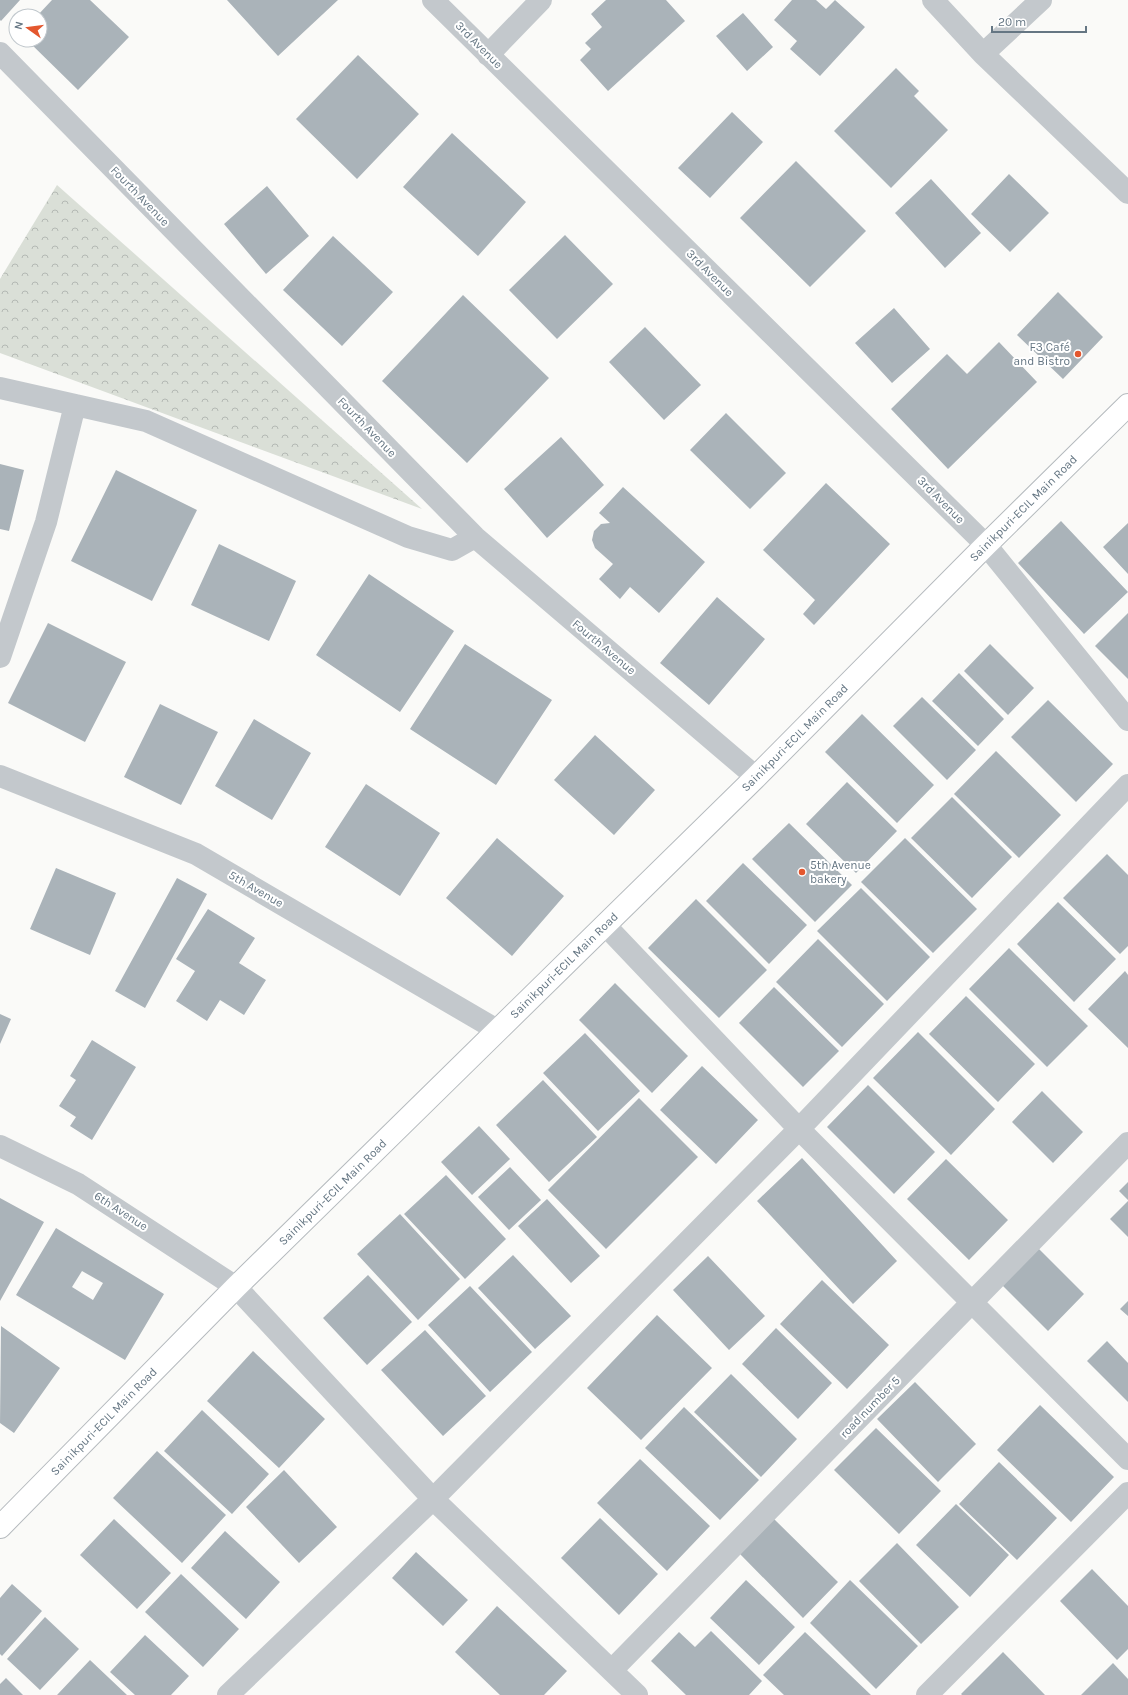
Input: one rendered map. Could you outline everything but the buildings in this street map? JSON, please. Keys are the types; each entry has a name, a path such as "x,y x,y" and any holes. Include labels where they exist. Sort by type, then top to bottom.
{"main road":[{"name":"Sainikpuri-ECIL Main Road","path":"0,1527 236,1287 756,777 986,545 1128,405"}],"street":[{"name":"3rd Avenue","path":"433,0 986,545 1128,720"},
{"path":"488,55 541,0"},
{"path":"933,0 983,54 1128,193"},
{"path":"983,54 1041,0"},
{"name":"Fourth Avenue","path":"0,53 475,537 756,777"},
{"path":"0,388 146,422 408,537 452,550 475,537"},
{"path":"0,657 46,522 75,405"},
{"name":"5th Avenue","path":"0,776 196,854 497,1030"},
{"path":"228,1695 433,1499 799,1129 1128,785"},
{"path":"605,925 799,1129 1128,1459"},
{"name":"road number 5","path":"612,1670 1128,1143"},
{"name":"6th Avenue","path":"0,1146 78,1184 236,1287 433,1499 637,1695"},
{"path":"927,1695 1128,1493"}],"green space":[{"path":"57,185 422,509 0,353 0,279"}],"place":[{"name":"F3 Café and Bistro","path":"1078,354"},
{"name":"5th Avenue bakery","path":"802,872"}]}
